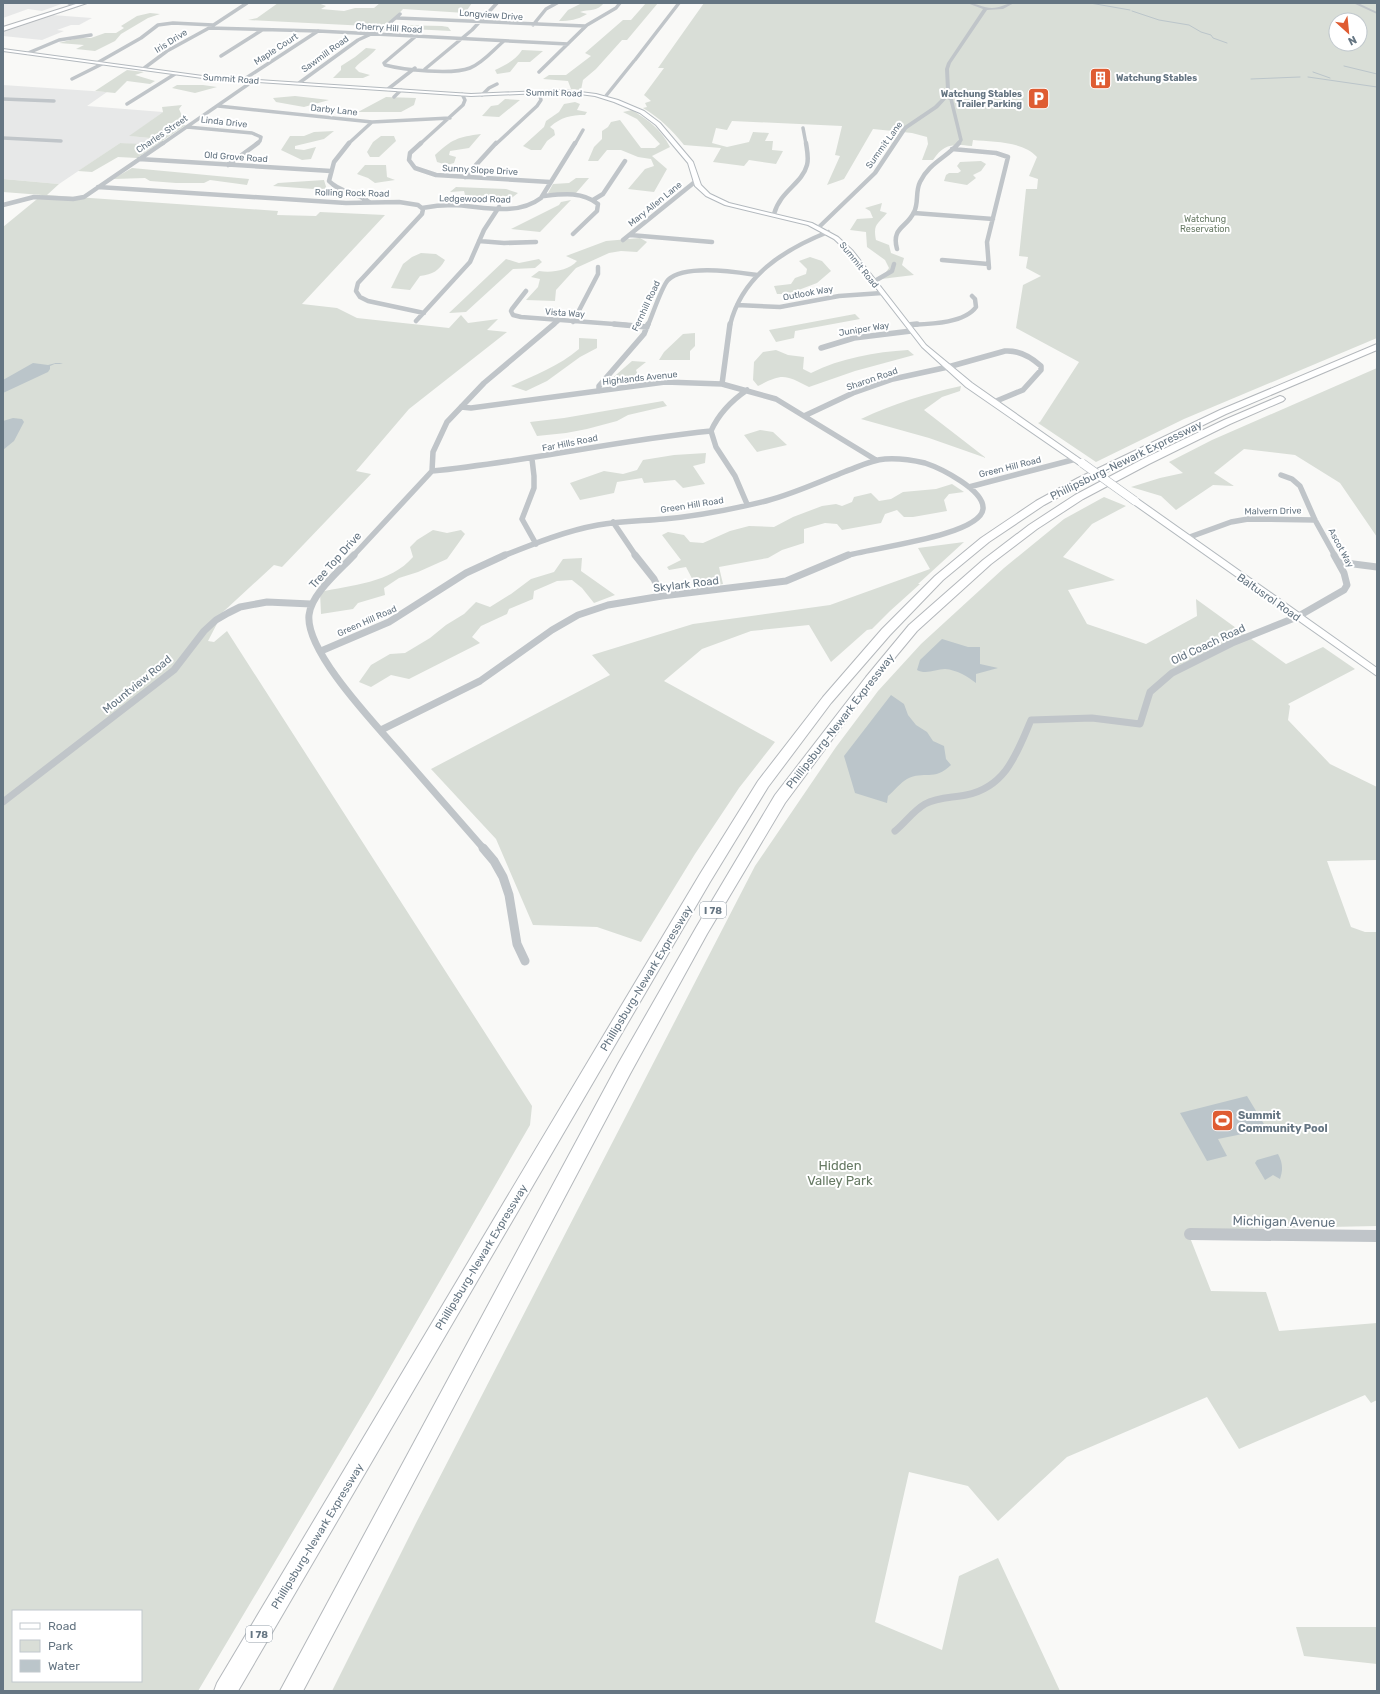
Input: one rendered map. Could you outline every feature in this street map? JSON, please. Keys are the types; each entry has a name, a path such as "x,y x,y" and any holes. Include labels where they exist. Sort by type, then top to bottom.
{"highway":[{"path":"3,28 76,3"},
{"path":"3,28 84,3"},
{"name":"Phillipsburg-Newark Expressway","path":"225,1691 701,885 763,784 827,700 876,643 939,578 984,540 1040,503 1082,480 1171,436 1377,347"},
{"name":"Phillipsburg-Newark Expressway","path":"291,1691 624,1069 702,930 780,799 870,680 913,628 987,562 1033,527 1079,497 1220,425 1377,358"}],"main road":[{"name":"Summit Road","path":"3,50 174,74 253,81 482,95 576,92 605,97 635,109 658,124 691,163 695,171 696,181 704,193 720,201 774,214 828,232 845,246 924,346 948,367 994,402 1162,520"},
{"name":"Baltusrol Road","path":"1162,520 1377,673"}],"street":[{"path":"69,3 76,3"},
{"name":"Iris Drive","path":"143,69 167,51 209,28 247,3"},
{"path":"425,69 464,39 497,3"},
{"path":"533,25 546,9 558,3"},
{"path":"539,72 585,26 616,8 620,3"},
{"path":"605,97 679,3"},
{"path":"968,3 986,8 1007,7 1012,3"},
{"path":"1355,3 1377,13"},
{"path":"897,249 895,239 896,234 916,208 916,191 924,174 961,140 951,99 946,96 948,90 947,69 949,63 986,8"},
{"name":"Sawmill Road","path":"299,83 358,40 382,30 401,13"},
{"name":"Longview Drive","path":"397,18 533,25 585,26"},
{"path":"72,79 141,38 158,25 173,23 213,25"},
{"name":"Cherry Hill Road","path":"209,28 318,31 568,44"},
{"path":"221,56 263,29"},
{"name":"Maple Court","path":"243,80 318,31"},
{"path":"28,53 59,40 91,35"},
{"path":"416,36 384,64 390,67 454,71 469,69 504,41"},
{"path":"388,89 415,68"},
{"path":"127,104 174,74"},
{"name":"Charles Street","path":"3,205 34,197 80,198 253,81"},
{"path":"482,95 489,88 497,84"},
{"path":"394,97 402,90"},
{"path":"466,177 497,142 537,106 541,97 539,92"},
{"name":"Sunny Slope Drive","path":"462,94 465,98 464,104 409,155 409,160 413,166 426,173 441,176 550,182"},
{"name":"Summit Lane","path":"818,228 875,173 905,128 936,107 946,96"},
{"path":"3,99 54,101"},
{"name":"Darby Lane","path":"218,106 372,122 450,118"},
{"path":"369,202 364,198 334,187 329,181 331,171 338,155 346,144 372,122"},
{"name":"Linda Drive","path":"187,127 252,133 261,136 260,141 228,164"},
{"path":"774,214 778,200 797,181 807,167 803,128"},
{"name":"Ledgewood Road","path":"422,208 446,205 499,207 527,206 536,203 542,196 583,130"},
{"path":"3,138 61,141"},
{"path":"942,260 988,266 989,255 986,247 1008,157 996,153 952,148"},
{"name":"Old Grove Road","path":"139,159 331,171"},
{"path":"593,200 603,194 625,161"},
{"name":"Mary Allen Lane","path":"624,240 696,181"},
{"name":"Rolling Rock Road","path":"98,187 346,203 409,203 420,205 422,208"},
{"path":"542,196 569,195 593,200 598,204 598,209 573,234"},
{"path":"416,322 470,262 484,230 499,207"},
{"path":"422,208 422,214 358,283 356,290 358,296 368,302 424,313"},
{"path":"914,212 993,220"},
{"path":"722,384 729,330 737,305 749,283 773,260 788,249 828,232"},
{"path":"630,235 712,242"},
{"path":"479,241 504,243 536,242"},
{"path":"873,282 886,276 892,271 894,264"},
{"path":"573,322 598,274 598,267"},
{"name":"Fernhill Road","path":"599,391 599,386 635,346 647,327 667,281 674,275 688,272 731,272 757,276"},
{"name":"Vista Way","path":"526,291 511,311 513,315 521,318 647,327"},
{"name":"Outlook Way","path":"737,305 763,307 780,306 839,296 882,294"},
{"name":"Juniper Way","path":"821,348 846,339 945,321 971,314 976,307 975,299 972,296"},
{"path":"432,471 433,452 439,436 447,422 484,383 558,321"},
{"name":"Sharon Road","path":"804,416 853,394 887,382 1008,350 1020,352 1040,364 1042,368 1026,389 994,402"},
{"name":"Highlands Avenue","path":"461,407 471,408 665,382 722,384 747,390 776,400 876,460"},
{"path":"746,504 735,476 716,447 711,431 715,421 724,409 735,398 747,390"},
{"name":"Far Hills Road","path":"432,471 459,469 532,459 655,436 711,431"},
{"path":"532,459 535,483 522,519 536,544"},
{"name":"Green Hill Road","path":"321,651 397,618 470,571 488,562 583,528 613,522 684,517 785,495 876,460 902,459 930,464 948,472 969,487 1079,461"},
{"name":"Tree Top Drive","path":"432,471 326,585 311,604 310,629 334,673 381,730 488,853 496,865 510,895 517,944 525,961"},
{"name":"Ascot Way","path":"1281,475 1292,479 1299,485 1315,520 1338,562 1346,579 1347,585 1344,590 1297,616"},
{"name":"Skylark Road","path":"381,730 480,681 540,638 578,615 608,605 662,596 786,581 834,560 852,554 884,546 926,540 964,527 977,520 983,510 981,499 969,487"},
{"name":"Malvern Drive","path":"1187,538 1231,522 1248,519 1315,520"},
{"path":"613,522 629,547 654,579 662,596"},
{"path":"1338,562 1377,567"},
{"name":"Mountview Road","path":"3,802 174,670 204,632 225,614 242,606 257,604 311,604"},
{"name":"Old Coach Road","path":"895,830 924,805 936,800 977,793 996,783 1012,764 1031,720 1092,718 1140,724 1150,692 1172,672 1232,643 1297,616"},
{"name":"Michigan Avenue","path":"1190,1234 1377,1236"}],"shaded area":[{"path":"3,3 64,3 42,11 28,9 3,18"},
{"path":"52,15 92,18 79,25 71,25 57,30 64,31 42,40 3,36 3,31"},
{"path":"3,85 107,92 87,106 163,112 130,136 150,138 141,145 120,143 59,184 3,179"}],"green space":[{"path":"278,3 318,3 326,6 321,9 344,11 355,8 374,8 380,3 472,3 465,13 403,9 387,27 248,20 257,18"},
{"path":"582,3 604,3 599,8 580,12 587,14 580,18 559,21 568,10"},
{"path":"646,3 658,3 627,40 622,40 596,69 583,80 581,90 571,89 568,81 543,79 549,75 566,75 591,56 585,53 623,20 631,20"},
{"name":"Watchung Reservation","path":"704,3 1377,3 1377,338 1184,419 1096,462 1038,423 1079,362 1016,328 1023,285 1041,276 1026,268 1028,257 1019,256 1026,189 1037,189 1038,179 1029,176 1037,157 1024,148 1016,145 973,140 972,146 950,146 941,150 933,160 922,160 928,144 927,137 912,133 873,129 844,179 827,185 840,156 835,155 842,126 732,121 727,130 716,128 712,143 727,147 749,142 753,132 769,133 765,141 773,141 772,150 783,151 776,164 749,160 744,166 713,162 721,148 684,145 675,134 655,116 643,108 647,107 645,103 651,101 644,95 664,68 658,68"},
{"path":"150,13 160,14 148,18 121,34 115,41 95,51 76,49 84,45 59,43 78,38 91,38 105,33 116,33 124,28 121,26 137,16"},
{"path":"394,25 442,26 448,27 451,31 392,28"},
{"path":"366,48 376,49 355,68 359,72 370,75 363,78 333,78 341,70 341,66"},
{"path":"522,50 543,51 530,62 518,62 510,72 497,74 495,70 520,54"},
{"path":"127,70 144,72 135,75 155,81 150,84 127,81 115,93 95,91"},
{"path":"177,85 203,85 217,87 195,93 172,88"},
{"path":"295,96 329,100 304,107 276,102 273,98"},
{"path":"386,97 416,98 414,105 401,112 358,112"},
{"path":"505,99 520,100 499,117 482,116 491,106 498,105"},
{"path":"575,102 580,104 577,110 587,112 585,115 566,117 550,127 554,130 555,135 547,141 541,150 531,150 523,146 544,127 546,121 559,112 564,104"},
{"path":"182,105 179,109 183,118 181,124 186,125 137,158 118,157 92,172 78,171 120,143 141,144 150,138 129,136 163,112 162,107"},
{"path":"632,110 654,126 663,135 670,147 652,156 667,169 654,192 628,189 645,169 654,166 651,159 638,157 621,150 607,150 598,161 588,161 594,147 602,139 602,131 608,127 611,122 620,120 641,148 655,148 660,144 637,119 623,112"},
{"path":"334,131 324,139 295,146 295,149 304,150 316,147 311,159 302,160 281,150 290,136 304,136 314,132"},
{"path":"481,134 469,148 450,151 449,155 456,157 454,163 447,165 437,162 435,155 446,145 466,136"},
{"path":"381,136 394,136 396,141 379,157 370,157 367,152 373,142"},
{"path":"981,161 986,164 981,171 973,175 976,178 967,185 944,181 946,175 949,173 958,173 961,171 957,166 960,162"},
{"path":"365,165 386,165 387,177 395,180 375,183 368,178 357,174"},
{"path":"132,168 249,179 247,185 210,180 204,183 176,183 150,181 145,178 113,179"},
{"path":"576,178 589,178 576,193 548,193 553,184 569,183"},
{"path":"3,179 59,184 47,195 278,211 277,215 316,216 320,212 385,215 302,304 337,308 357,318 449,328 461,315 468,323 498,319 487,330 507,332 409,409 356,471 371,474 282,567 274,565 223,612 208,641 214,642 227,631 532,1106 530,1125 373,1397 198,1691 3,1691 3,227 42,195 3,192"},
{"path":"324,180 327,190 273,186 278,183"},
{"path":"456,187 506,189 518,193 509,200 465,195 464,191 450,192"},
{"path":"571,200 540,232 511,229 559,205 561,202"},
{"path":"882,203 880,211 887,213 877,225 875,231 876,240 889,245 891,253 904,258 902,265 914,275 881,279 889,268 885,260 867,247 866,232 850,230 857,219 873,218 870,211 865,208"},
{"path":"640,238 647,242 637,252 621,251 609,253 576,268 556,290 555,301 526,300 538,287 540,279 531,277 539,271 549,272 564,269 577,261 566,256 606,241"},
{"path":"421,253 436,254 445,260 435,271 420,276 410,290 391,288 403,264 412,257"},
{"path":"810,257 822,261 831,271 817,283 788,294 777,294 774,286 791,284 795,278 806,274 807,269 799,261"},
{"path":"506,259 519,263 539,259 542,262 535,268 513,269 466,312 449,313"},
{"path":"855,314 860,319 795,331 794,338 776,342 769,330"},
{"path":"695,333 695,346 690,351 690,360 659,360 664,352 683,334"},
{"path":"579,338 597,339 597,348 580,357 547,381 526,391 511,386 546,370 571,355 579,349"},
{"path":"776,350 788,355 804,357 803,369 811,373 834,363 871,354 908,350 914,355 855,371 809,387 784,377 773,379 758,386 753,380 754,362 763,352"},
{"path":"632,361 646,362 636,370 640,380 609,381"},
{"path":"1377,368 1377,537 1340,483 1295,455 1244,449 1214,473 1234,486 1213,485 1176,510 1161,496 1131,487 1183,473 1169,462 1212,440"},
{"path":"961,386 960,391 942,397 924,410 986,458 929,438 861,419 886,408 910,400"},
{"path":"663,401 667,406 628,415 617,421 566,433 537,436 530,422 564,418"},
{"path":"760,430 773,432 787,445 757,452 744,435"},
{"path":"706,453 705,463 693,466 705,484 683,488 675,480 644,483 642,478 617,482 614,493 580,500 570,483 604,471 623,474 637,470 643,460 674,455"},
{"path":"952,484 964,492 949,494 944,500 947,511 913,517 904,517 897,510 885,514 881,523 842,530 837,524 825,523 804,529 804,543 782,550 768,558 719,567 723,584 697,588 686,567 669,570 667,567 681,560 662,535 668,532 684,535 690,542 703,543 730,531 749,526 774,527 793,517 822,506 836,504 842,506 852,502 854,497 871,493 879,501 891,499 903,492 936,489"},
{"name":"Hidden Valley Park","path":"1104,497 1126,506 1092,524 1063,557 1115,580 1068,590 1087,624 1146,644 1197,616 1196,599 1286,664 1323,647 1355,669 1288,704 1290,706 1288,720 1330,764 1377,787 1377,860 1327,861 1351,927 1365,932 1377,932 1377,1226 1187,1230 1211,1291 1266,1292 1279,1331 1377,1323 1377,1400 1371,1403 1365,1395 1239,1449 1207,1397 1067,1457 998,1521 968,1486 909,1472 875,1622 942,1650 959,1576 998,1558 1060,1691 332,1691 416,1523 755,866 836,747 878,691 921,644 1004,568 1064,519"},
{"path":"433,530 447,533 461,530 465,534 447,559 418,572 399,578 384,588 385,595 358,603 353,609 321,614 320,592 370,582 394,572 404,566 413,557 410,547 417,540"},
{"path":"964,542 872,629 867,630 831,662 809,625 751,631 702,649 664,681 775,742 739,788 695,854 641,942 597,927 533,925 496,839 431,769 610,675 592,655 693,624 830,605 930,569 918,548"},
{"path":"582,558 581,571 615,595 594,603 582,588 572,580 557,581 534,591 533,599 509,609 507,614 481,626 472,637 480,643 409,679 391,675 371,687 359,682 371,665 390,654 405,653 430,638 446,625 464,614 476,602 490,607 531,579 554,572 563,559"},
{"path":"1296,1627 1377,1627 1377,1664 1304,1656"}],"water":[{"path":"33,363 48,365 57,363 50,366 48,372 3,393 3,380"},
{"path":"13,418 22,419 24,422 14,441 3,450 3,421"},
{"path":"942,639 968,647 980,647 980,664 998,668 976,674 976,683 962,674 945,669 924,672 917,670 920,660"},
{"path":"891,695 904,704 908,715 916,725 927,732 933,741 944,746 946,759 951,765 945,770 934,775 919,775 907,779 888,796 887,803 855,793 844,756"},
{"name":"Summit Community Pool","path":"1247,1096 1267,1129 1218,1139 1227,1156 1207,1161 1180,1113"},
{"path":"1278,1154 1282,1166 1280,1179 1273,1175 1265,1180 1255,1163 1257,1160"}],"waterway":[{"path":"1090,3 1130,10"},
{"path":"1132,11 1159,20 1189,25 1201,32 1211,35 1213,38 1227,43"},
{"path":"1344,66 1377,74"},
{"path":"1313,72 1330,78"},
{"path":"1251,79 1300,77"},
{"path":"1308,77 1377,87"}],"place":[{"name":"Watchung Stables","path":"1100,78"},
{"name":"Watchung Stables Trailer Parking","path":"1038,99"},
{"name":"Summit Community Pool","path":"1223,1121"}]}
